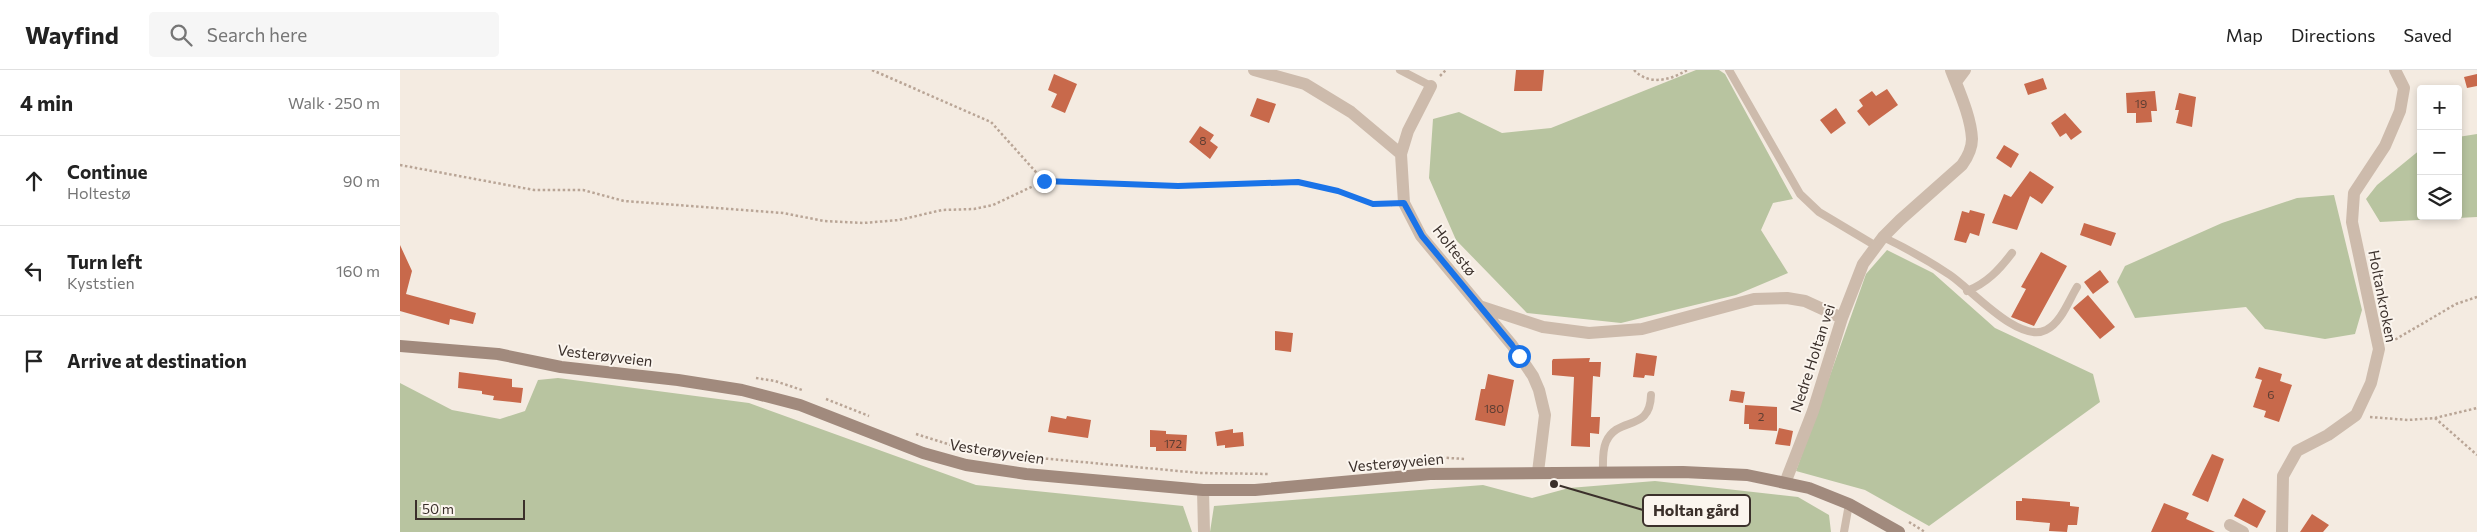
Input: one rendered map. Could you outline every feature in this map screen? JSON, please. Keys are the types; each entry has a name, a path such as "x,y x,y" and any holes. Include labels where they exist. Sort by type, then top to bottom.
{"main road":[{"name":"Vesterøyveien","path":"400,346 498,354 561,367 678,380 742,390 800,405 888,441 966,465 1026,474 1203,490 1255,490 1430,474 1683,472 1747,475 1809,488 1849,504 1899,532"}],"street":[{"path":"1254,70 1305,84 1350,112 1401,154"},
{"name":"Nedre Holtan vei","path":"1785,483 1813,411 1842,318 1863,264 1880,242 1962,165 1968,156 1972,139 1965,109 1954,76 1966,70"},
{"name":"Holtankroken","path":"2282,532 2283,476 2296,452 2328,435 2356,415 2371,383 2379,349 2352,222 2354,193 2385,146 2400,111 2404,88 2395,70"},
{"name":"Holtestø","path":"1431,86 1408,131 1401,154 1404,203 1422,236 1512,345 1539,390 1545,415 1538,472"},
{"path":"1479,306 1543,327 1589,333 1642,329 1754,299 1787,298 1805,301 1842,318"},
{"path":"1203,490 1204,532"},
{"path":"2230,525 2243,532"}],"lane":[{"path":"1400,70 1431,86"},
{"path":"1729,70 1800,194 1819,212 1951,275 1967,290 2011,323 2033,333 2046,330 2058,320 2077,287"},
{"path":"1967,290 1979,286 1997,273 2012,254"},
{"path":"1603,473 1603,448 1607,440 1612,432 1644,419 1651,407 1651,395"},
{"path":"1844,532 1849,504"}],"path":[{"path":"872,70 990,122 1044,181"},
{"path":"1634,70 1647,78 1660,81 1677,76 1687,70"},
{"path":"400,165 534,190 583,190 624,201 783,213 824,221 864,223 899,220 942,210 974,209 993,205 1044,181 1178,186 1298,182 1338,191 1373,204 1404,203"},
{"path":"2379,349 2456,304 2477,297"},
{"path":"747,377 775,381 804,391"},
{"path":"820,397 869,416"},
{"path":"2356,415 2408,420 2435,418 2477,408"},
{"path":"2435,418 2477,455"},
{"path":"912,433 962,448"},
{"path":"989,453 1200,473 1274,473"},
{"path":"1385,463 1432,457 1470,460"},
{"path":"1906,520 1925,532"}],"green space":[{"path":"1696,70 1719,70 1725,74 1793,199 1773,203 1761,230 1788,273 1736,295 1621,323 1527,313 1456,240 1429,178 1433,119 1459,112 1502,133 1551,128"},
{"path":"2477,134 2477,217 2462,218 2462,136"},
{"path":"2417,152 2417,220 2419,220 2380,222 2366,199 2377,185"},
{"path":"2334,195 2362,310 2355,334 2325,339 2265,329 2246,307 2135,318 2117,282 2125,266 2222,223 2297,198"},
{"path":"1887,250 1933,273 1995,328 2093,374 2100,402 1929,526 1865,490 1796,471 1866,274"},
{"path":"558,378 749,403 976,485 1183,506 1192,532 400,532 400,383 452,410 500,419 525,411 538,380"},
{"path":"1655,481 1798,497 1829,515 1831,532 1210,532 1214,506 1483,485 1532,498 1569,488"}],"building":[{"path":"1516,70 1544,70 1542,91 1514,91"},
{"path":"1054,74 1077,84 1065,113 1051,107 1057,94 1048,90"},
{"path":"2477,74 2477,86 2467,88 2464,77"},
{"path":"2043,78 2047,89 2028,95 2024,84"},
{"path":"1887,89 1898,105 1869,126 1857,111 1863,106 1859,100 1872,91 1876,96"},
{"path":"2155,91 2157,111 2151,111 2152,122 2136,123 2136,113 2127,113 2126,93"},
{"path":"2179,93 2196,97 2192,127 2176,123 2179,110 2175,110"},
{"path":"1257,98 1276,104 1269,123 1250,116"},
{"path":"1836,108 1846,123 1831,134 1820,120"},
{"path":"2065,113 2082,132 2071,140 2066,133 2060,137 2051,123"},
{"path":"1200,126 1214,135 1210,141 1218,147 1210,159 1189,142"},
{"path":"2004,145 2019,154 2011,168 1996,158"},
{"path":"2030,171 2054,187 2042,204 2030,196 2017,230 1992,223 2004,194 2011,197"},
{"path":"1970,210 1985,214 1979,236 1970,233 1966,243 1954,240 1962,211 1969,213"},
{"path":"2084,223 2116,233 2111,246 2080,235"},
{"path":"400,245 412,271 406,294 476,313 473,324 450,319 449,325 400,311"},
{"path":"2041,252 2067,266 2034,326 2011,317 2026,289 2021,287"},
{"path":"2100,270 2109,282 2093,294 2084,282"},
{"path":"2088,295 2115,327 2100,339 2073,308"},
{"path":"1275,331 1293,333 1291,352 1275,350"},
{"path":"1636,353 1657,356 1654,376 1645,375 1644,378 1633,377"},
{"path":"1590,358 1589,362 1601,362 1600,377 1593,376 1591,417 1600,417 1599,434 1590,433 1590,447 1571,446 1574,377 1552,375 1552,361 1553,359"},
{"path":"2259,367 2282,374 2280,381 2292,385 2279,422 2264,417 2266,411 2253,407 2262,380 2255,378"},
{"path":"459,372 512,379 512,387 523,388 521,403 493,400 494,396 482,394 482,391 458,388"},
{"path":"1488,374 1514,380 1505,426 1475,420 1481,389 1485,389"},
{"path":"1731,390 1745,392 1743,403 1729,401"},
{"path":"1745,405 1777,407 1777,431 1749,429 1749,424 1744,424"},
{"path":"1051,416 1066,419 1067,416 1091,420 1088,438 1048,432"},
{"path":"1779,428 1793,431 1790,446 1775,444"},
{"path":"1233,429 1233,433 1243,432 1244,446 1225,448 1225,445 1217,446 1215,432"},
{"path":"1150,430 1166,431 1166,434 1187,435 1186,451 1156,451 1156,447 1150,447"},
{"path":"2212,454 2224,459 2208,502 2192,495"},
{"path":"2022,498 2070,502 2070,506 2079,507 2077,525 2068,525 2067,532 2049,531 2050,523 2016,520 2016,501 2022,501"},
{"path":"2243,498 2266,511 2257,528 2234,516"},
{"path":"2164,503 2189,513 2186,519 2215,532 2151,532"},
{"path":"2312,514 2329,525 2323,532 2300,532"}],"place":[{"name":"Holtan gård","path":"1554,484"}],"route":[{"path":"1044,181 1178,186 1298,182 1338,191 1373,204 1404,203 1422,236 1446,268 1512,345 1519,356"}]}
